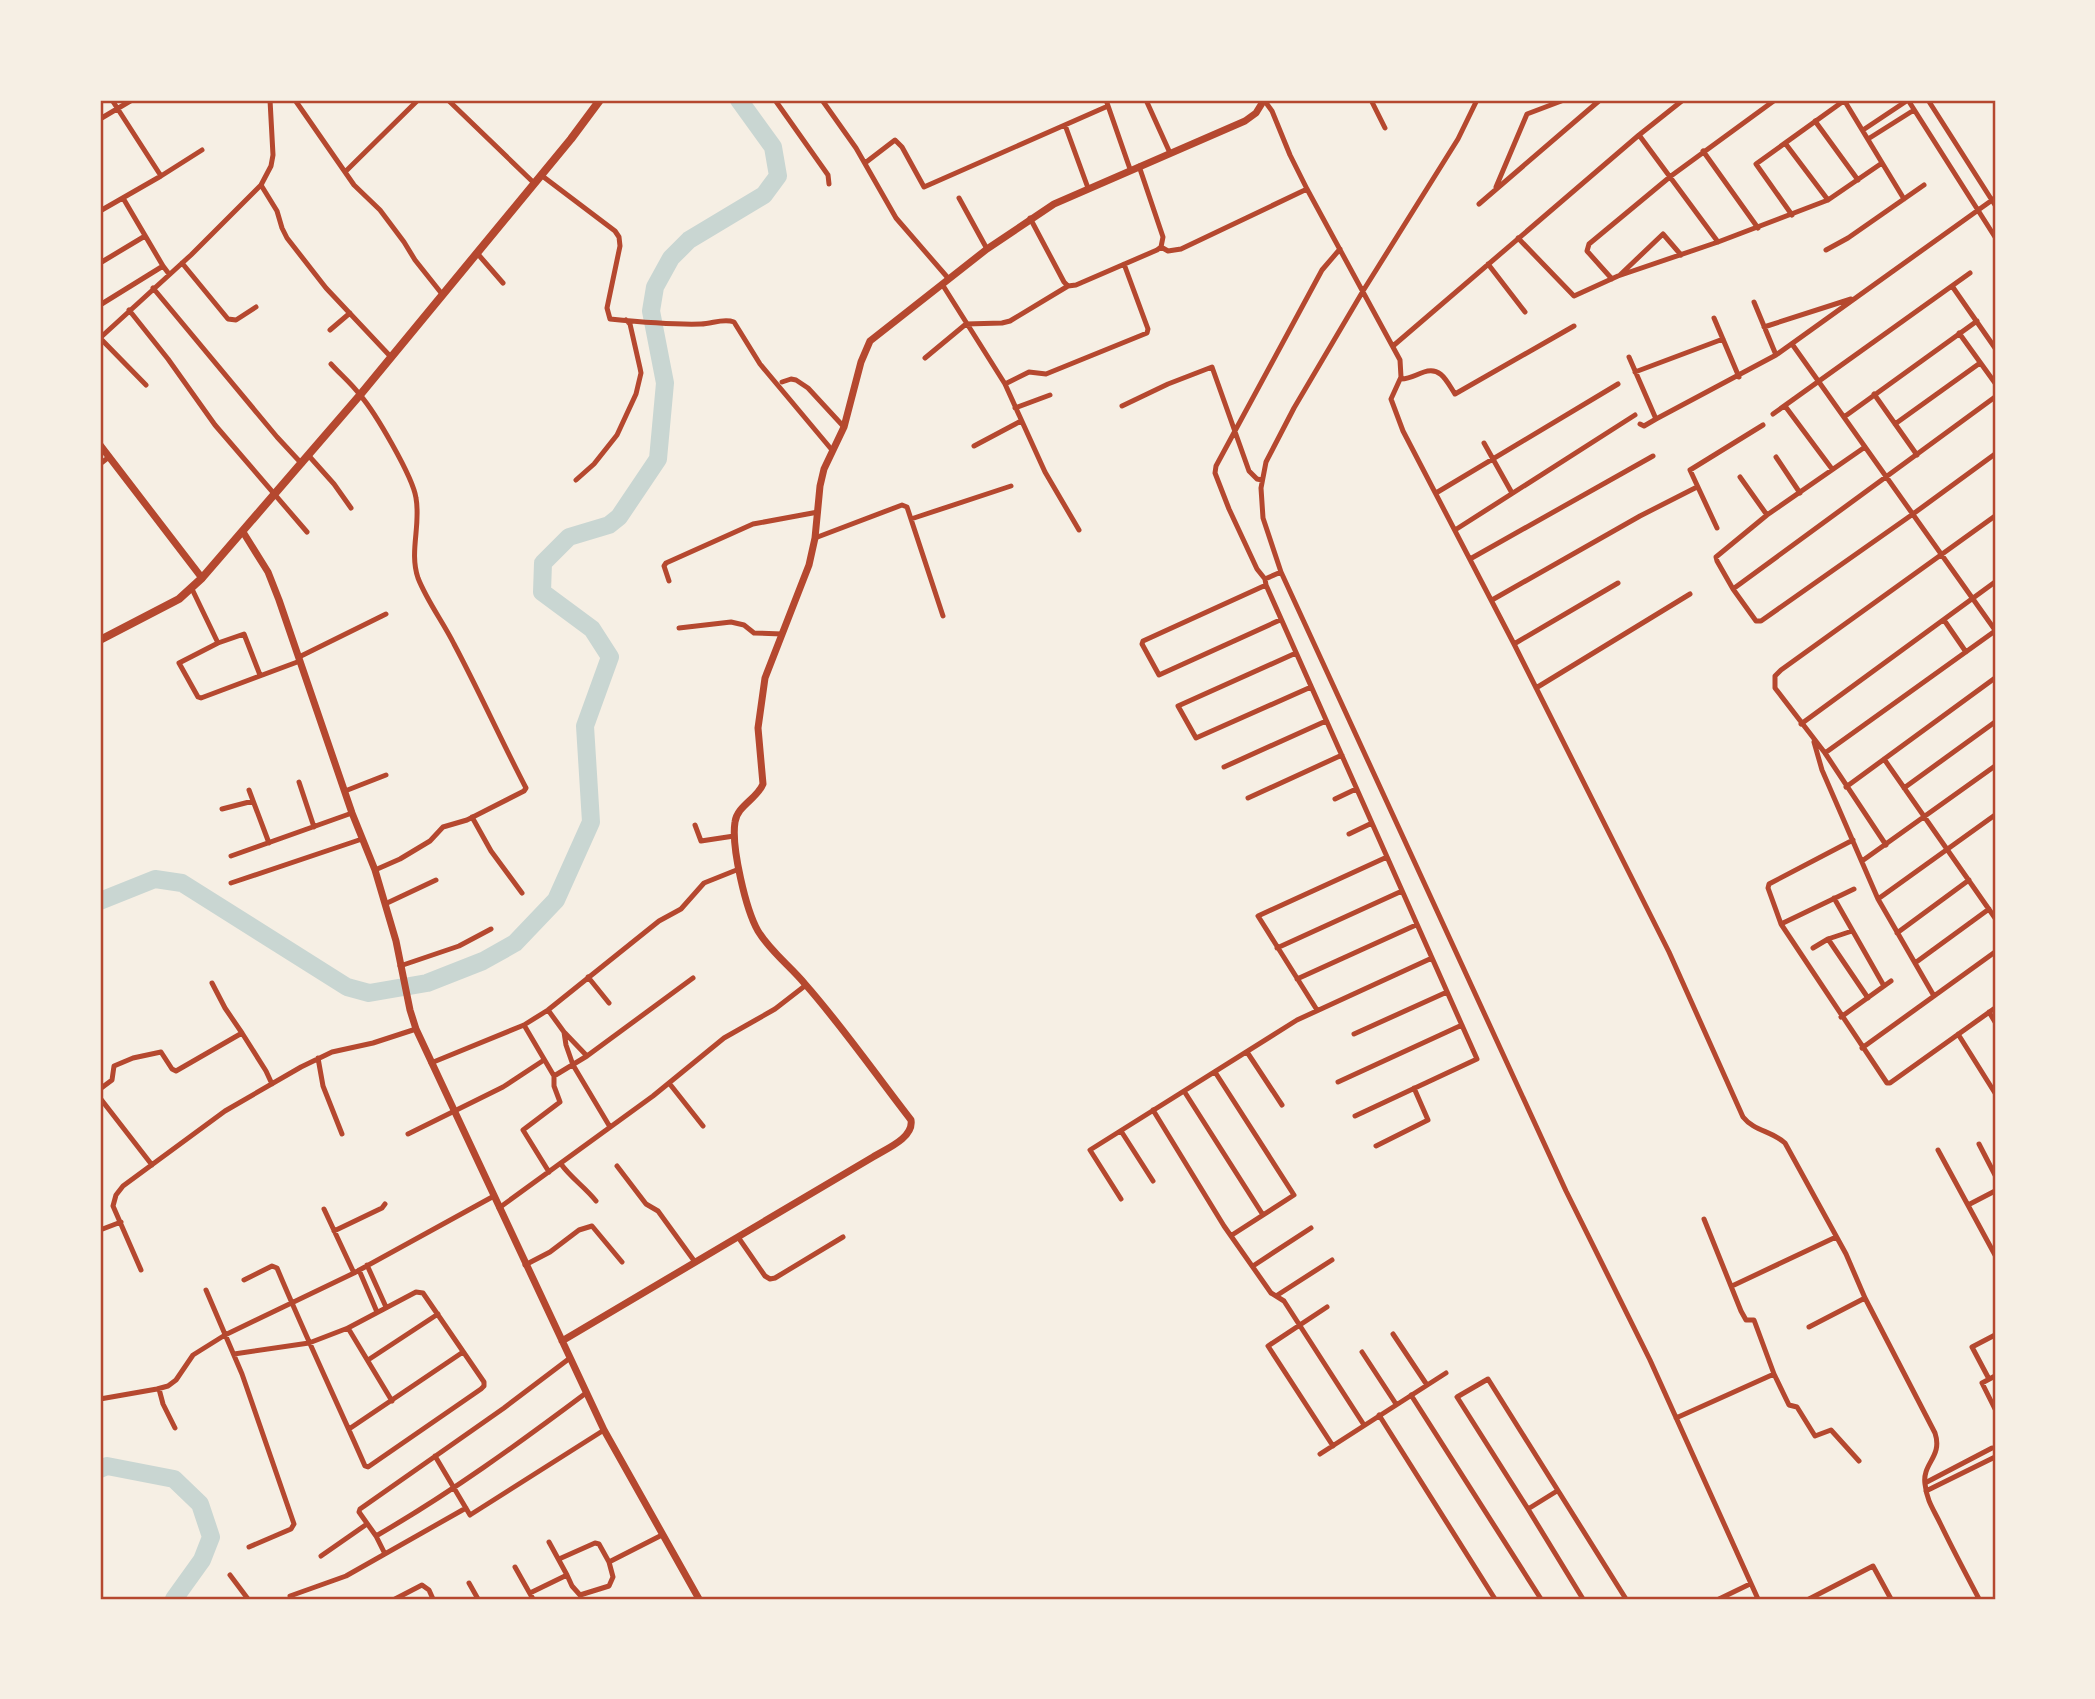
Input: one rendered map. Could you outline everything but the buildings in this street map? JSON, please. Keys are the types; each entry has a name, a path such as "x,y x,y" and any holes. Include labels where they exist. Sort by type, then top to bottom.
{"main road":[{"path":"100,640 161,610 192,589 360,395 600,100"}],"street":[{"path":"111,100 160,177"},
{"path":"100,119 132,100"},
{"path":"146,385 100,338 261,186 271,166 273,155 270,100"},
{"path":"295,100 345,172 363,195 380,210 442,294"},
{"path":"345,172 418,100"},
{"path":"448,100 534,183"},
{"path":"775,100 828,175 829,184"},
{"path":"822,100 856,148 896,218 945,281 967,324 1005,384 1051,483 1079,530"},
{"path":"1146,100 1170,153"},
{"path":"562,1341 897,1143 908,1134 912,1126 911,1120 806,985 757,929 739,869 734,835 738,813 760,792 764,784 758,728 765,678 809,565 815,538 820,486 832,450 844,427 861,362 870,341 1030,218 1087,188 1245,121 1256,113 1264,100 1272,111 1307,189 1400,360 1401,379 1391,399 1394,408 1669,952 1743,1117 1756,1128 1778,1136 1785,1143 1836,1237 1938,1443 1937,1451 1925,1471 1926,1491 1930,1506 1979,1599"},
{"path":"1371,100 1385,128"},
{"path":"1477,100 1458,139 1294,408 1266,462 1261,496 1265,528 1281,572 1566,1191 1677,1417 1758,1599"},
{"path":"1495,190 1527,114 1564,100"},
{"path":"1479,204 1600,100"},
{"path":"1393,346 1682,100"},
{"path":"1615,278 1587,251 1587,247 1671,176 1775,100"},
{"path":"1792,215 1756,164 1844,100 1904,199"},
{"path":"1863,130 1908,100 1995,237"},
{"path":"1640,424 1644,426 1776,355 1977,209 1994,201 1929,100"},
{"path":"865,163 895,140 902,147 924,187 1065,125 1107,103 1130,170"},
{"path":"1868,139 1914,110"},
{"path":"1815,121 1858,180"},
{"path":"1065,125 1087,188"},
{"path":"1639,135 1718,242"},
{"path":"1785,143 1828,200"},
{"path":"100,211 202,150"},
{"path":"1703,151 1758,228"},
{"path":"1518,238 1574,296 1615,278 1758,228 1828,200 1882,163"},
{"path":"1139,166 1163,237 1161,247"},
{"path":"541,175 615,231 619,237 620,246 607,308 610,319 658,324 705,324 727,320 734,322 760,364 832,450"},
{"path":"1826,250 1848,238 1924,185"},
{"path":"261,186 277,211 287,238 326,288 390,356"},
{"path":"1161,247 1168,251 1181,249 1307,189"},
{"path":"122,198 169,274"},
{"path":"958,198 987,249"},
{"path":"1030,218 1068,286"},
{"path":"1615,278 1663,234 1681,255"},
{"path":"100,263 145,236"},
{"path":"925,358 967,324 1010,321 1068,286 1076,285 1161,247"},
{"path":"1340,249 1322,270 1235,429 1215,473 1477,1059 1354,1116"},
{"path":"477,253 503,283"},
{"path":"182,263 228,319 236,320 256,307"},
{"path":"1005,384 1029,372 1046,374 1147,333 1148,329 1124,264"},
{"path":"1488,264 1525,312"},
{"path":"100,305 163,266"},
{"path":"1773,414 1969,274"},
{"path":"1952,286 1995,348"},
{"path":"153,288 302,464"},
{"path":"1764,327 1858,297"},
{"path":"1754,302 1776,355"},
{"path":"129,310 215,425 307,532"},
{"path":"330,330 350,313"},
{"path":"1714,317 1739,377"},
{"path":"576,480 612,442 636,394 641,373 632,330 627,320"},
{"path":"1844,417 1977,321"},
{"path":"1401,379 1409,379 1423,372 1438,372 1444,376 1455,394 1574,326"},
{"path":"1959,333 1995,383"},
{"path":"1635,372 1723,339"},
{"path":"1792,344 1995,631 1825,754"},
{"path":"1629,357 1657,419"},
{"path":"1895,424 1980,363"},
{"path":"331,364 360,395 396,455 414,492 415,567 422,587 453,641 526,788 472,817 440,829 430,841 375,870"},
{"path":"1122,406 1212,367 1249,471 1262,480"},
{"path":"782,382 791,379 801,383 844,427"},
{"path":"1436,493 1618,384"},
{"path":"1874,394 1917,455"},
{"path":"1015,408 1050,395"},
{"path":"1733,589 1995,397"},
{"path":"1785,405 1832,469"},
{"path":"1455,530 1635,415"},
{"path":"974,446 1021,421"},
{"path":"1717,528 1690,472 1691,468 1763,425"},
{"path":"1484,443 1512,493"},
{"path":"100,445 202,578"},
{"path":"1865,447 1767,515 1716,557 1733,589 1756,621 1761,621 1995,454"},
{"path":"309,456 351,508"},
{"path":"1470,559 1653,456"},
{"path":"100,464 109,457"},
{"path":"1776,457 1800,492"},
{"path":"1740,477 1767,515"},
{"path":"911,519 1011,486"},
{"path":"1492,600 1640,516 1697,487"},
{"path":"815,538 902,505 907,507 943,616"},
{"path":"668,581 664,566 666,563 753,524 818,512"},
{"path":"1886,845 1825,754 1775,688 1776,676 1995,516"},
{"path":"243,532 268,572 352,813 375,870 416,1029 604,1430 699,1599"},
{"path":"1280,620 1159,675 1142,644 1143,641 1281,572"},
{"path":"1801,724 1995,582"},
{"path":"1514,644 1618,583"},
{"path":"192,589 218,643"},
{"path":"1536,688 1690,594"},
{"path":"260,675 244,634 218,643 179,663 199,698 260,675 299,659 386,614"},
{"path":"1944,620 1966,652"},
{"path":"680,628 731,622 744,625 754,633 782,634"},
{"path":"1296,653 1178,706 1196,738 1311,687"},
{"path":"1846,787 1995,678"},
{"path":"1224,767 1326,721"},
{"path":"1904,788 1995,723"},
{"path":"1813,739 1822,770 1878,899 1934,996"},
{"path":"1248,798 1342,755"},
{"path":"1884,759 1995,918"},
{"path":"1862,861 1995,766"},
{"path":"345,791 386,775"},
{"path":"299,782 314,827"},
{"path":"1335,799 1356,789"},
{"path":"250,790 269,843"},
{"path":"222,809 253,800"},
{"path":"232,856 352,813"},
{"path":"1878,899 1995,815"},
{"path":"472,817 491,851 522,893"},
{"path":"1349,834 1372,823"},
{"path":"695,825 701,841 734,835"},
{"path":"231,883 362,839"},
{"path":"1853,840 1769,884 1768,888 1781,924 1887,1083 1995,1008"},
{"path":"1317,1010 1258,916 1387,857"},
{"path":"431,1063 524,1025 548,1010 659,921 681,909 704,883 739,869"},
{"path":"385,904 436,880"},
{"path":"1897,933 1969,880"},
{"path":"1781,924 1854,889"},
{"path":"1277,948 1402,891"},
{"path":"1834,898 1884,986"},
{"path":"1915,963 1989,909"},
{"path":"1297,979 1416,925"},
{"path":"401,969 459,946 491,929"},
{"path":"1813,948 1828,939 1852,931"},
{"path":"1828,939 1868,998"},
{"path":"1862,1048 1995,952"},
{"path":"1121,1199 1090,1150 1280,1029 1432,958"},
{"path":"588,977 609,1003"},
{"path":"554,1076 587,1056 693,978"},
{"path":"1841,1017 1891,981"},
{"path":"212,983 272,1084"},
{"path":"499,1209 669,1083 731,1033 775,1009 806,985"},
{"path":"1354,1034 1447,992"},
{"path":"548,1010 587,1056"},
{"path":"1989,1012 1995,1022"},
{"path":"524,1025 554,1076 554,1086 561,1102 523,1130 549,1172"},
{"path":"1338,1082 1462,1025"},
{"path":"141,1270 113,1206 116,1195 123,1186 225,1111 318,1058 416,1029"},
{"path":"564,1032 573,1065 610,1127"},
{"path":"100,1089 112,1080 114,1066 132,1058 162,1052 176,1071 242,1033"},
{"path":"1958,1034 1995,1093"},
{"path":"1247,1052 1282,1105"},
{"path":"318,1058 323,1086 342,1134"},
{"path":"408,1134 503,1087 544,1060"},
{"path":"1215,1072 1294,1195 1232,1235"},
{"path":"669,1083 703,1126"},
{"path":"1376,1146 1429,1120 1414,1088"},
{"path":"1184,1091 1263,1215"},
{"path":"100,1098 152,1165"},
{"path":"1153,1110 1232,1235 1271,1293 1284,1301 1364,1425"},
{"path":"1121,1131 1153,1181"},
{"path":"1979,1144 1994,1171"},
{"path":"1938,1150 1995,1255"},
{"path":"561,1164 596,1201"},
{"path":"617,1166 646,1204 658,1211 695,1262"},
{"path":"1968,1205 1995,1191"},
{"path":"100,1399 168,1386 176,1380 193,1355 225,1335 356,1272 494,1196"},
{"path":"334,1231 382,1208 385,1204"},
{"path":"324,1209 377,1312"},
{"path":"1704,1219 1745,1320 1754,1320 1789,1405 1797,1407 1814,1436 1818,1437 1831,1430 1859,1461"},
{"path":"100,1230 121,1222"},
{"path":"525,1265 550,1252 579,1230 592,1226 622,1262"},
{"path":"1253,1266 1311,1228"},
{"path":"738,1237 769,1279 843,1237"},
{"path":"1732,1286 1836,1237"},
{"path":"1276,1296 1332,1260"},
{"path":"367,1265 386,1307"},
{"path":"234,1354 309,1343 348,1328 420,1291 484,1381 484,1385 372,1466 365,1466 309,1343 275,1266 244,1280"},
{"path":"205,1290 234,1354 294,1524 291,1529 249,1546"},
{"path":"1809,1327 1865,1298"},
{"path":"1327,1307 1268,1346 1333,1446"},
{"path":"368,1360 438,1314"},
{"path":"348,1328 392,1401"},
{"path":"1393,1334 1427,1385"},
{"path":"1989,1379 1972,1347 1995,1335"},
{"path":"349,1429 463,1352"},
{"path":"1362,1352 1396,1404"},
{"path":"385,1554 359,1512 360,1509 505,1408 570,1357"},
{"path":"1320,1454 1446,1373"},
{"path":"1677,1417 1774,1374"},
{"path":"1995,1376 1982,1383 1995,1409"},
{"path":"1583,1599 1457,1398 1488,1379 1626,1599"},
{"path":"159,1389 175,1428"},
{"path":"376,1536 416,1513 586,1393"},
{"path":"1411,1395 1541,1599"},
{"path":"1379,1415 1494,1599"},
{"path":"435,1456 470,1515 604,1430"},
{"path":"1925,1483 1994,1445 1995,1456 1926,1491"},
{"path":"1528,1509 1557,1491"},
{"path":"290,1596 346,1576 466,1507"},
{"path":"321,1556 366,1524"},
{"path":"609,1562 662,1535"},
{"path":"549,1542 579,1599"},
{"path":"559,1559 595,1543 609,1562 613,1577 609,1586 587,1594 580,1595 576,1592"},
{"path":"1809,1599 1873,1566 1891,1599"},
{"path":"515,1567 531,1596 567,1575"},
{"path":"230,1575 248,1599"},
{"path":"469,1583 478,1599"},
{"path":"1719,1599 1750,1584"},
{"path":"395,1599 422,1586 429,1590 433,1599"}],"waterway":[{"path":"100,901 155,879 182,883 347,987 369,993 427,983 483,961 515,943 556,900 591,822 585,726 610,657 592,629 542,592 543,563 569,537 609,525 619,517 658,459 665,383 651,311 655,287 671,258 689,240 764,195 778,176 773,147 739,100"},
{"path":"100,1469 107,1466 174,1479 200,1504 211,1537 202,1560 174,1599"}]}
